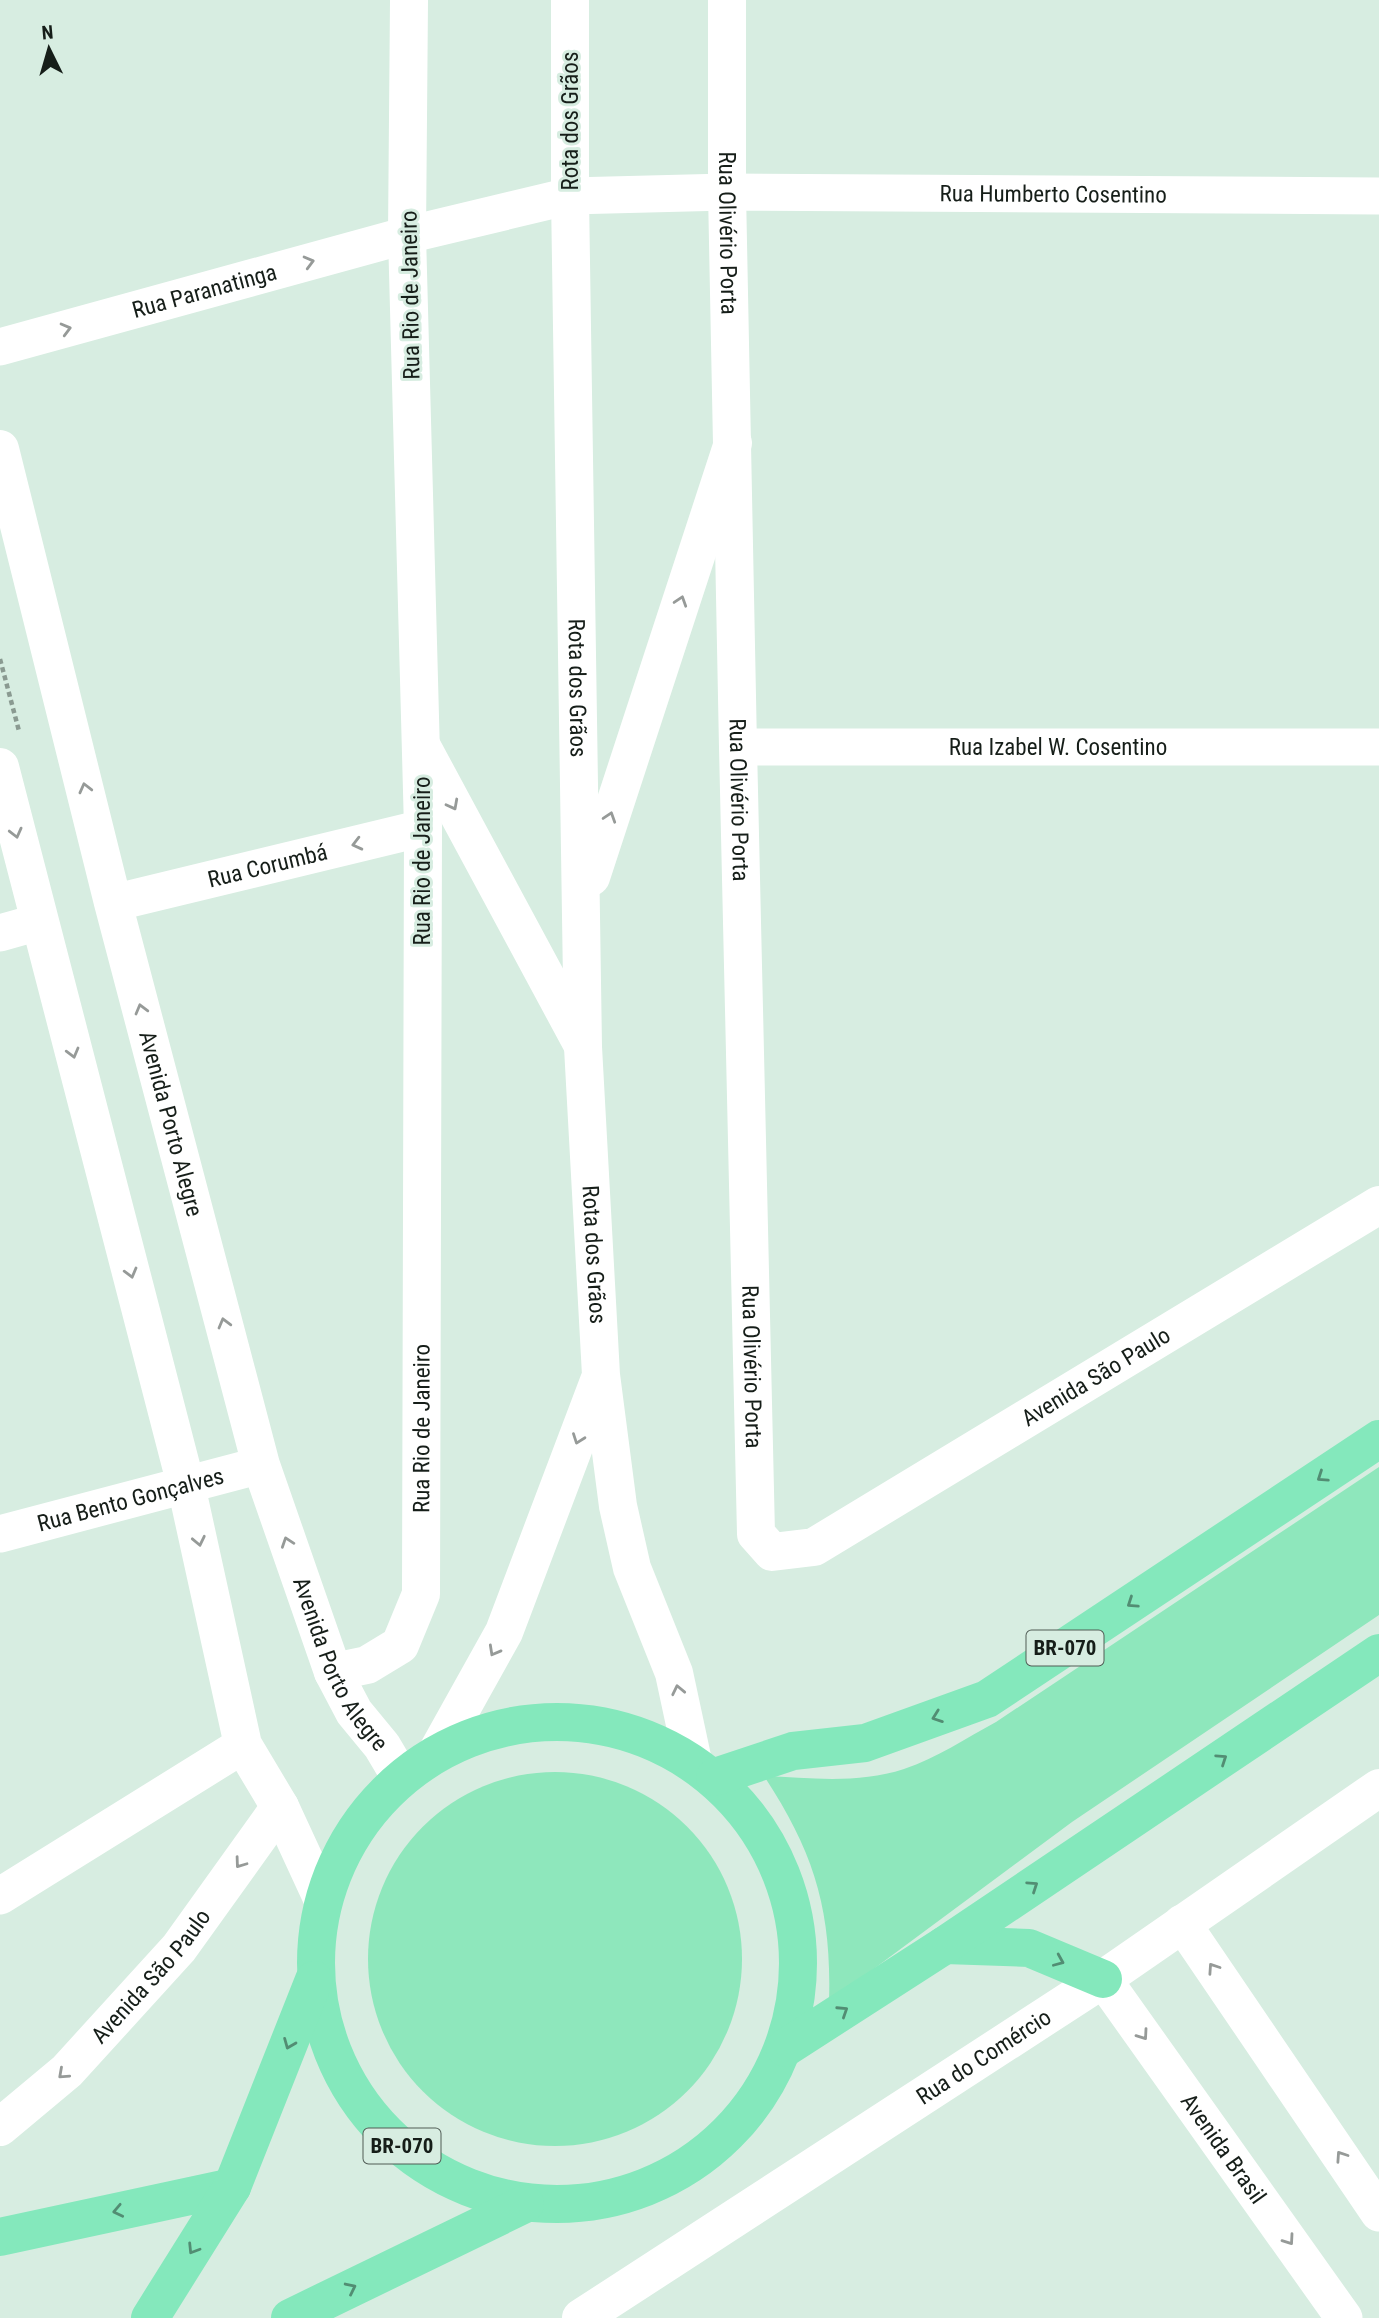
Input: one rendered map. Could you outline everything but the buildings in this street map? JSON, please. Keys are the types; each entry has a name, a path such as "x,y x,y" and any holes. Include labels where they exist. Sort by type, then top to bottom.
{"highway":[{"name":"BR-070","path":"703,1767 793,1751 865,1743 987,1699 1379,1439"},
{"name":"BR-070","path":"786,2048 945,1945 1379,1653"},
{"name":"BR-070","path":"150,2318 232,2187 314,1980 322,1898 352,1832 401,1778 436,1754 501,1728 570,1721 638,1735 703,1767 759,1828 792,1897 801,1973 786,2048 745,2118 683,2171 607,2201 525,2204 446,2179 379,2130 333,2060 314,1980"},
{"path":"945,1945 1029,1948 1103,1979"},
{"path":"0,2237 232,2187"},
{"name":"BR-070","path":"290,2318 525,2204"}],"main road":[{"name":"Rua Rio de Janeiro","path":"333,1672 367,1665 400,1645 421,1594 423,828 407,235 409,0"},
{"name":"Rota dos Grãos","path":"570,0 570,196 583,1047 601,1375 618,1506 632,1568 674,1673 703,1767"},
{"name":"Rua Olivério Porta","path":"727,0 727,192 756,1534 772,1552 814,1547"},
{"path":"581,906 733,443"},
{"name":"Avenida Porto Alegre","path":"0,449 113,903 261,1465 333,1672 354,1712 382,1746 401,1778"},
{"path":"421,745 583,1047"},
{"path":"0,766 186,1485 243,1745 280,1807 322,1898"},
{"name":"Avenida São Paulo","path":"814,1547 1379,1205"},
{"name":"Rota dos Grãos","path":"436,1754 504,1632 601,1375"},
{"name":"Rua do Comércio","path":"581,2318 1103,1979 1379,1788"},
{"name":"Avenida São Paulo","path":"0,2127 68,2071 179,1948 280,1807"}],"street":[{"name":"Rua Humberto Cosentino","path":"570,196 727,192 1379,196"},
{"name":"Rua Paranatinga","path":"0,346 407,235 570,196"},
{"name":"Rua Izabel W. Cosentino","path":"738,747 1379,747"},
{"name":"Rua Corumbá","path":"113,903 423,828"},
{"path":"0,933 39,922"},
{"name":"Rua Bento Gonçalves","path":"0,1534 261,1465"},
{"path":"0,1896 243,1745"},
{"path":"1182,1923 1379,2213"},
{"name":"Avenida Brasil","path":"1103,1979 1345,2318"}],"green space":[{"path":"1379,1467 1379,1615 1072,1822 829,2002 827,1939 816,1883 796,1830 764,1776 834,1779 869,1777 904,1769 940,1754 996,1722"},
{"path":"537,1772 573,1772 627,1786 659,1803 688,1826 711,1855 728,1887 739,1922 742,1959 739,1996 728,2031 711,2063 688,2092 659,2115 627,2132 573,2146 537,2146 501,2138 467,2124 436,2104 410,2078 390,2047 376,2013 368,1977 368,1941 376,1905 390,1871 410,1840 436,1814 467,1794 501,1780"}]}
